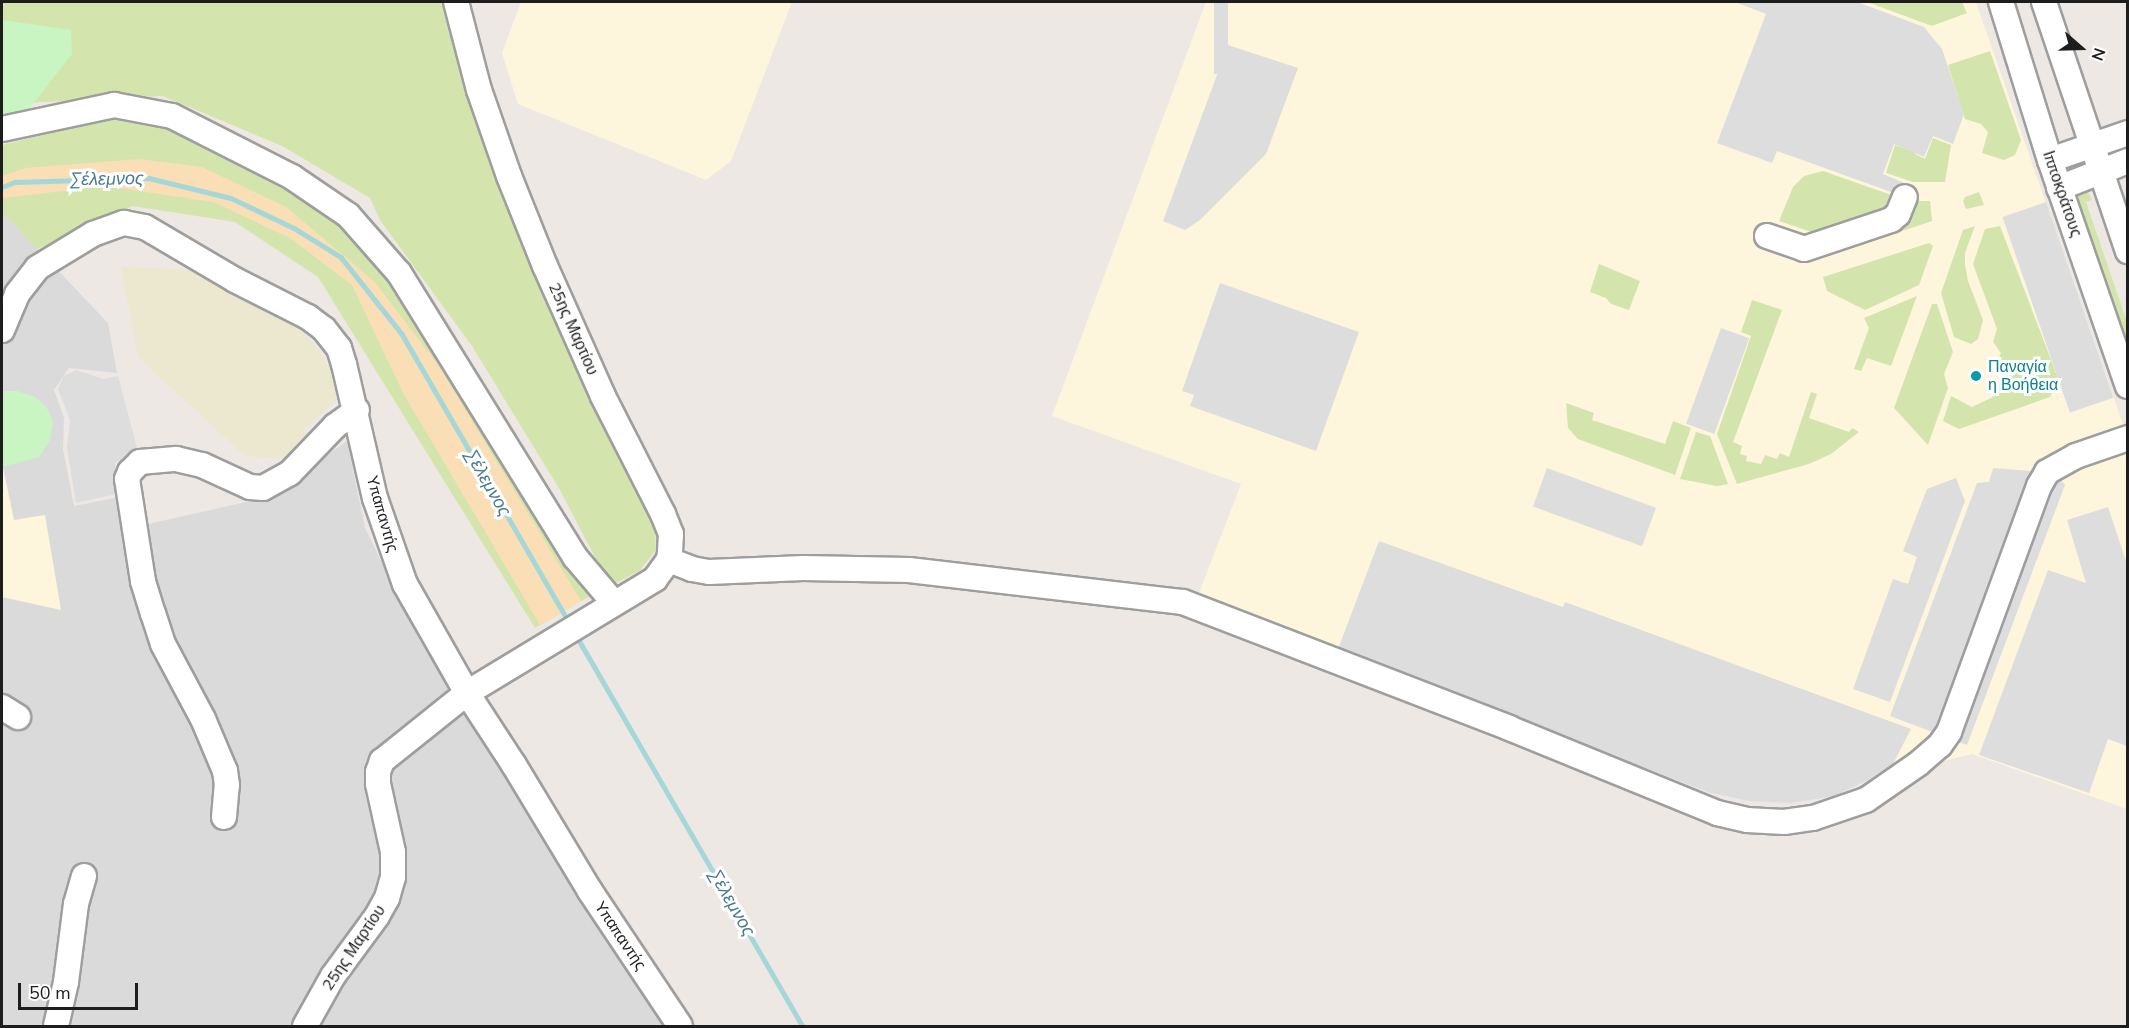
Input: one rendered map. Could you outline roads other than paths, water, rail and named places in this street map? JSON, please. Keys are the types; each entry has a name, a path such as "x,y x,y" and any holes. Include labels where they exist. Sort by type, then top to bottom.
{"street":[{"name":"25ης Μαρτίου","path":"456,2 479,90 509,176 545,266 603,396 663,514 671,534 669,560"},
{"name":"Ιπποκράτους","path":"2001,2 2050,160 2127,386"},
{"path":"2044,2 2127,250"},
{"path":"2,129 114,105 172,116 292,177 348,215 399,273 575,558 604,609 655,579 669,560 692,569 709,572 803,568 909,570 1183,602 1509,728 1717,813 1747,820 1784,822 1813,818 1866,800 1909,771 1940,745 1949,732 2039,486 2047,472 2068,459 2127,438"},
{"path":"2050,160 2127,133"},
{"path":"2060,188 2127,161"},
{"path":"1767,236 1804,249 1890,220 1898,214 1905,197"},
{"name":"Υπαπαντής","path":"2,330 25,282 50,257 108,228 124,223 145,227 235,280 308,317 324,328 339,348 357,410 377,507 405,584 467,693 514,765 590,891 680,1026"},
{"path":"224,817 225,771 203,719 163,644 143,581 127,479 130,472 140,462 176,459 202,465 250,487 263,488 290,473 335,426 357,410"},
{"name":"25ης Μαρτίου","path":"305,1026 333,976 377,916 387,898 393,877 393,852 378,784 378,772 382,761 467,693 604,609"},
{"path":"56,1026 66,982 76,904 84,876"}],"waterway":[{"name":"Σέλεμνος","path":"2,187 15,182 149,178 231,198 294,228 341,257 402,334 569,622"},
{"name":"Σέλεμνος","path":"576,635 803,1026"}],"place":[{"name":"Παναγία η Βοήθεια","path":"1976,376"}]}
